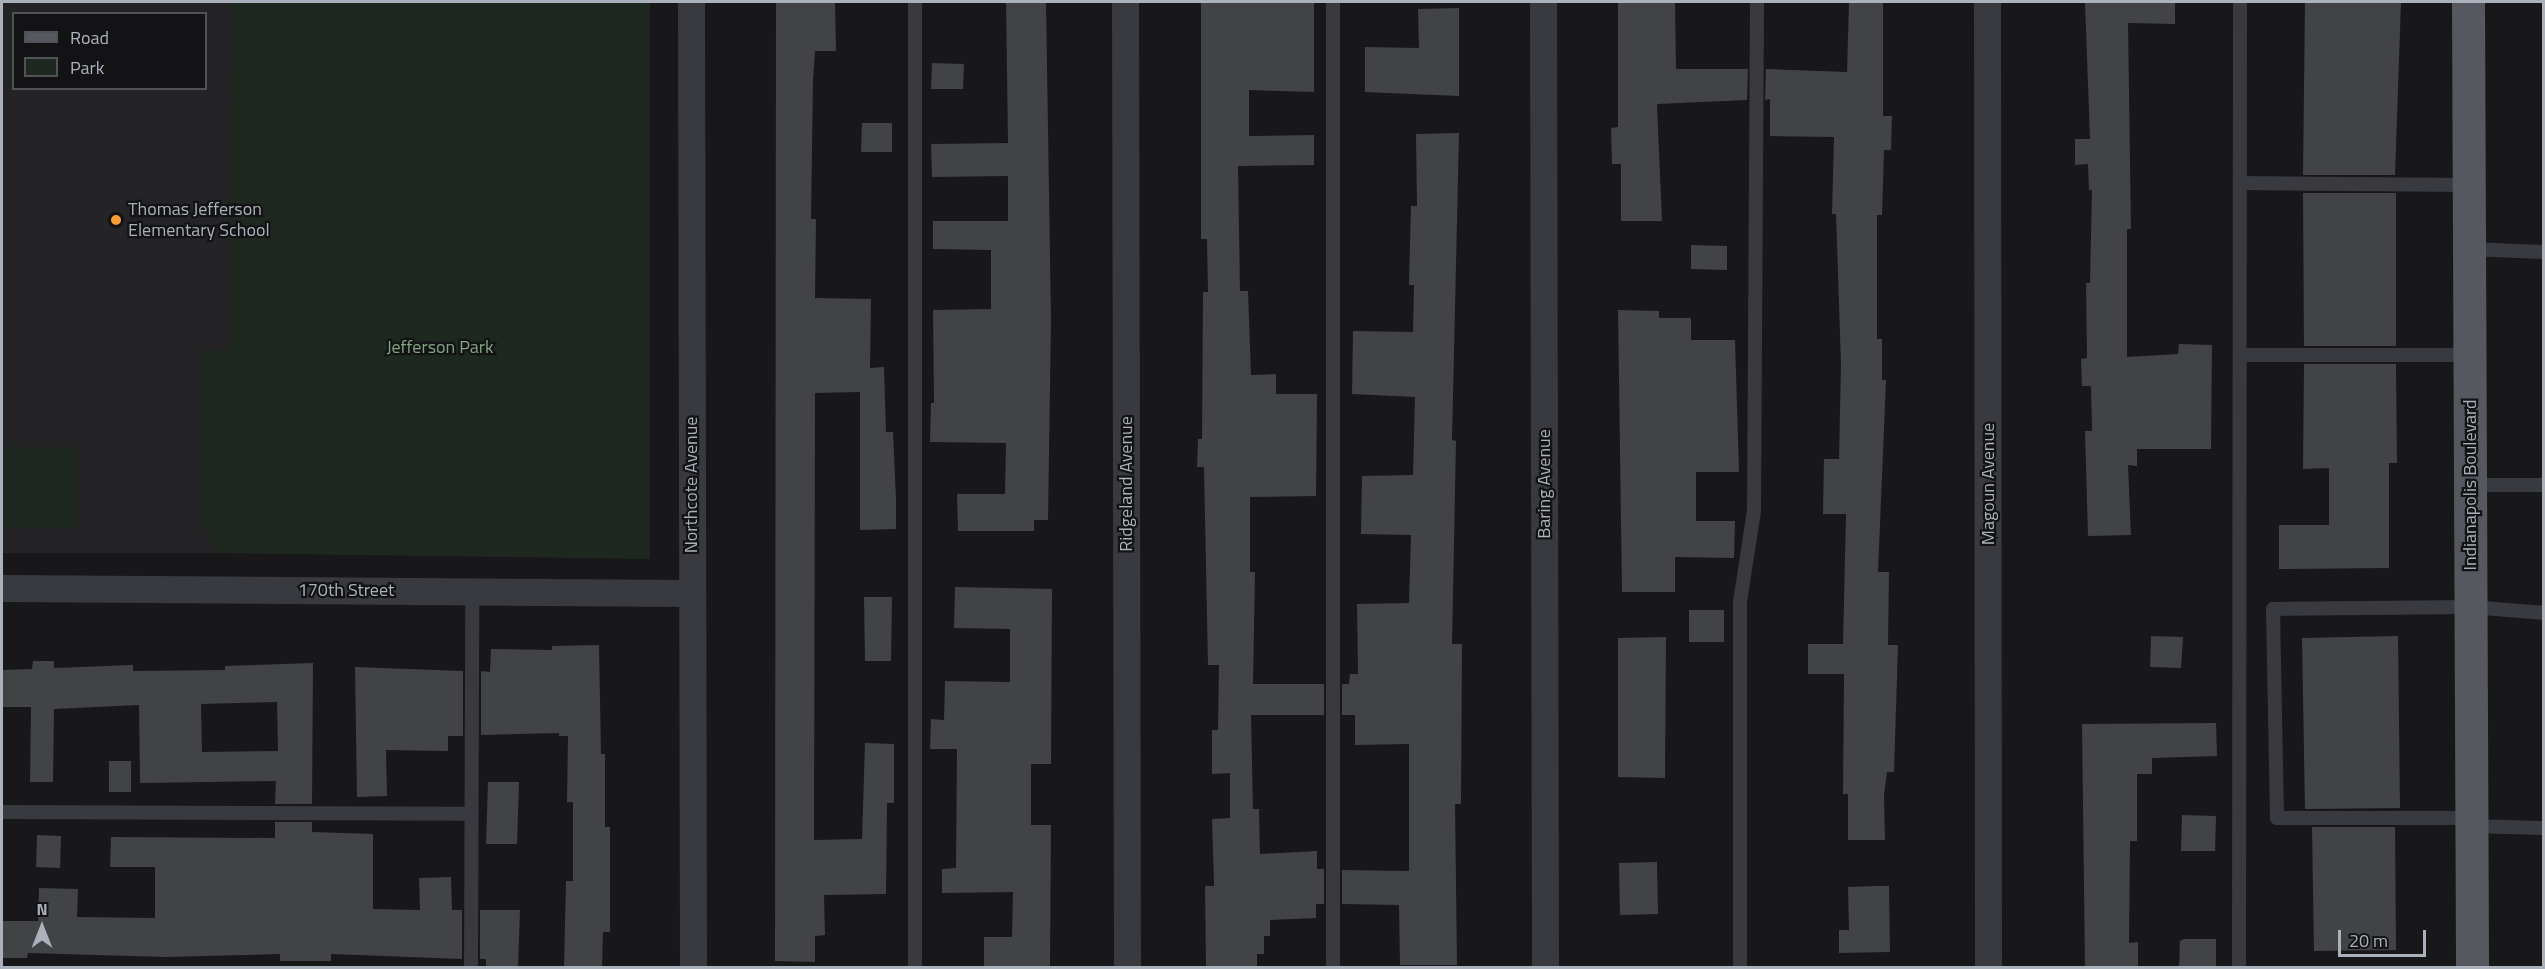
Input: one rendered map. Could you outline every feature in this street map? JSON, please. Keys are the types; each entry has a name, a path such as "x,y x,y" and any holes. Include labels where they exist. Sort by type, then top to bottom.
{"main road":[{"name":"Indianapolis Boulevard","path":"2468,2 2472,968"}],"street":[{"name":"Northcote Avenue","path":"692,2 693,968"},
{"name":"Ridgeland Avenue","path":"1125,2 1127,968"},
{"name":"Baring Avenue","path":"1543,2 1545,968"},
{"name":"Magoun Avenue","path":"1987,2 1988,968"},
{"name":"170th Street","path":"2,588 692,593"}],"lane":[{"path":"915,2 915,968"},
{"path":"1333,2 1333,968"},
{"path":"1740,968 1740,602 1754,510 1757,2"},
{"path":"2239,968 2240,2"},
{"path":"2240,183 2469,185"},
{"path":"2469,249 2544,252"},
{"path":"2240,355 2469,355"},
{"path":"2470,485 2544,485"},
{"path":"471,968 472,591"},
{"path":"2544,613 2470,607 2273,609 2277,818 2471,822 2544,828"},
{"path":"2,812 471,814"}],"shaded area":[{"name":"Thomas Jefferson Elementary School","path":"2,2 230,2 229,351 203,351 202,522 215,553 2,553"}],"green space":[{"name":"Jefferson Park","path":"230,2 650,2 650,559 215,553 202,522 202,351 229,350"},
{"path":"2,447 77,447 77,528 2,528"}],"building":[{"path":"776,2 835,2 836,51 815,51 813,80 811,219 816,219 815,298 871,299 870,368 884,367 886,432 893,432 896,500 896,529 860,530 860,392 815,393 814,840 862,839 865,743 894,744 894,803 887,803 886,894 824,895 825,935 815,936 815,962 775,961"},
{"path":"1006,2 1046,2 1051,320 1048,520 1034,520 1034,531 958,531 957,494 1005,494 1006,443 930,442 931,403 934,403 933,310 991,309 991,250 933,249 933,221 1008,221 1008,176 932,177 931,144 1008,143"},
{"path":"1201,2 1314,2 1314,92 1249,90 1249,136 1314,135 1314,165 1238,166 1240,291 1248,291 1251,375 1276,374 1276,394 1317,394 1316,496 1250,497 1250,572 1255,572 1253,684 1324,684 1324,715 1251,715 1253,809 1259,809 1260,854 1317,851 1317,869 1324,869 1324,904 1316,904 1316,918 1270,920 1270,936 1264,936 1264,954 1257,954 1257,968 1206,968 1205,886 1214,886 1212,819 1230,818 1230,773 1212,774 1212,730 1218,730 1219,665 1208,665 1204,467 1197,467 1198,439 1202,439 1203,292 1208,292 1207,239 1201,239"},
{"path":"1618,2 1675,2 1676,69 1748,69 1747,100 1657,104 1662,221 1621,221 1621,164 1612,164 1611,128 1618,127"},
{"path":"1849,2 1883,2 1883,116 1892,116 1891,150 1884,150 1882,215 1877,215 1877,339 1882,339 1882,380 1886,380 1878,572 1889,572 1888,645 1898,645 1894,772 1887,772 1884,795 1885,840 1848,840 1848,794 1843,794 1844,674 1808,674 1808,644 1843,644 1846,514 1823,514 1824,459 1839,459 1841,364 1836,214 1832,214 1834,137 1770,136 1770,99 1765,100 1766,69 1847,72"},
{"path":"2085,2 2175,2 2175,24 2128,23 2131,229 2127,229 2127,357 2178,354 2179,344 2212,345 2211,449 2137,449 2137,466 2128,465 2131,535 2088,536 2085,431 2092,431 2091,386 2082,386 2081,359 2087,358 2086,283 2090,283 2092,190 2089,190 2088,164 2075,165 2075,139 2090,139"},
{"path":"2305,2 2401,2 2395,175 2303,175"},
{"path":"1459,8 1459,96 1365,92 1365,47 1419,48 1418,9"},
{"path":"932,63 964,64 963,89 931,89"},
{"path":"862,123 892,123 892,152 861,152"},
{"path":"1459,133 1452,440 1456,441 1452,644 1462,644 1461,804 1455,804 1457,965 1400,965 1399,905 1342,904 1342,870 1409,871 1409,744 1355,745 1355,715 1342,715 1342,684 1349,684 1350,674 1358,674 1357,604 1409,603 1411,535 1361,534 1362,476 1413,475 1415,397 1352,394 1353,331 1413,332 1414,285 1409,285 1411,206 1417,206 1416,134"},
{"path":"2303,193 2396,193 2396,346 2304,346"},
{"path":"1691,245 1727,246 1727,270 1691,269"},
{"path":"1618,310 1659,311 1659,318 1691,318 1691,340 1735,340 1739,472 1696,472 1696,521 1735,521 1734,558 1675,557 1675,592 1622,592"},
{"path":"2304,364 2396,364 2397,463 2389,463 2389,568 2279,569 2279,525 2329,525 2329,468 2303,469"},
{"path":"955,587 1052,589 1051,764 1031,764 1031,825 1051,825 1050,968 984,968 984,937 1012,937 1013,892 942,893 942,869 956,868 957,749 930,749 931,719 944,720 945,681 1010,682 1010,629 954,628"},
{"path":"864,597 892,597 891,661 865,661"},
{"path":"1689,610 1724,610 1724,642 1689,642"},
{"path":"2151,636 2183,637 2181,668 2150,667"},
{"path":"2398,636 2400,808 2305,809 2302,638"},
{"path":"1666,637 1665,778 1618,777 1618,638"},
{"path":"599,645 601,754 605,754 605,827 610,827 610,932 603,932 602,968 564,968 566,881 573,881 573,802 567,802 568,736 559,736 559,733 481,735 481,671 490,672 491,649 552,650 552,646"},
{"path":"33,661 54,661 54,668 133,665 133,671 225,670 225,666 313,663 312,804 275,804 276,781 140,783 139,705 54,709 53,782 30,782 31,707 2,707 2,670 32,669","holes":["277,702 278,751 202,752 201,704"]},
{"path":"355,667 463,671 463,736 448,736 448,751 386,750 387,796 357,797"},
{"path":"2216,723 2217,756 2152,758 2152,774 2137,774 2137,841 2130,841 2129,943 2138,942 2138,968 2085,968 2082,724"},
{"path":"109,761 131,761 131,792 109,792"},
{"path":"488,782 519,782 517,844 486,844"},
{"path":"2182,815 2216,816 2215,851 2181,851"},
{"path":"275,822 312,822 312,832 373,834 373,909 420,910 419,878 451,877 452,910 462,910 462,959 331,954 331,961 280,961 280,954 165,957 28,953 27,958 2,958 2,921 38,921 39,888 78,889 77,917 155,918 155,867 110,867 111,837 275,838"},
{"path":"2312,827 2395,827 2396,950 2314,951"},
{"path":"37,835 61,836 60,868 36,867"},
{"path":"1657,862 1658,914 1620,915 1619,863"},
{"path":"1889,886 1890,952 1839,953 1839,930 1849,930 1848,887"},
{"path":"480,910 520,910 518,968 486,968 486,959 480,959"},
{"path":"2216,939 2216,968 2179,968 2180,941"}],"place":[{"name":"Thomas Jefferson Elementary School","path":"116,220"}]}
